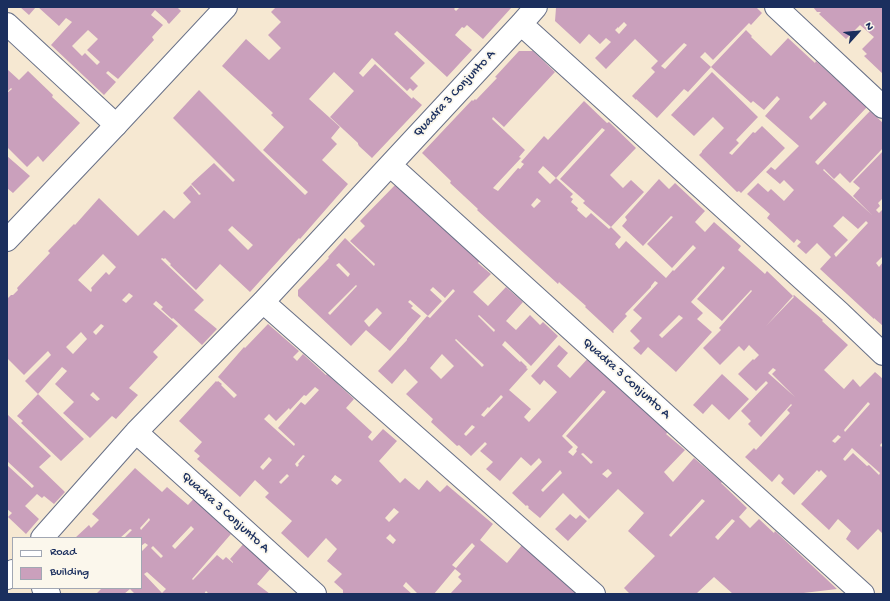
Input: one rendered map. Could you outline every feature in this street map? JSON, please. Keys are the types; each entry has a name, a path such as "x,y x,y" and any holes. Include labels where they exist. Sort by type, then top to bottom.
{"street":[{"path":"7,240 226,7"},
{"name":"Quadra 3 Conjunto A","path":"43,537 136,432 263,302 536,7"},
{"path":"776,7 883,107"},
{"path":"7,24 116,125"},
{"path":"521,24 840,313 883,354"},
{"name":"Quadra 3 Conjunto A","path":"390,165 863,594"},
{"path":"263,302 594,594"},
{"name":"Quadra 3 Conjunto A","path":"136,432 315,594"}],"building":[{"path":"20,7 36,7 29,15"},
{"path":"38,7 177,7 181,11 169,24 155,10 151,15 163,25 152,37 154,40 118,79 108,71 106,73 116,82 104,95 51,45 72,22 66,18 59,26","holes":["88,30 98,39 87,50 100,62 97,65 85,53 82,56 72,46"]},
{"path":"276,7 456,7 454,9 456,11 460,7 512,7 483,39 467,25 464,28 462,27 455,35 472,50 447,77 397,31 394,34 425,63 410,78 418,86 413,91 410,88 407,91 372,58 359,73 363,77 375,64 412,99 413,97 422,105 372,158 330,117 354,91 334,72 309,99 340,127 331,138 337,144 322,160 348,184 300,239 299,238 250,292 220,264 196,290 170,265 171,264 165,258 162,258 161,259 204,300 194,310 217,329 202,345 161,309 163,307 156,301 153,304 178,326 153,352 158,357 129,388 138,395 116,419 112,416 90,438 63,413 74,402 55,384 67,371 62,367 38,394 25,381 51,355 48,351 24,375 7,358 7,299 18,290 17,288 50,253 48,251 74,224 75,225 99,198 138,236 164,210 174,219 191,202 183,193 191,185 199,195 201,194 191,184 214,163 233,182 235,180 173,118 199,90 305,195 308,192 263,150 284,127 271,115 273,113 222,66 246,39 269,60 281,48 268,35 281,22 271,12","holes":["232,226 253,245 248,250 228,230","103,254 116,267 109,275 106,272 91,288 91,292 78,280","129,293 133,296 126,303 122,300","101,324 104,326 96,335 93,332","81,332 87,339 73,354 66,347","93,392 100,399 97,401 90,395"]},
{"path":"756,7 762,13 751,25 749,23 713,60 705,52 700,57 711,67 688,92 684,89 657,118 632,96 655,72 651,68 658,61 635,39 606,69 595,58 611,42 606,38 600,44 589,34 580,44 555,21 556,8","holes":["624,22 627,25 619,34 615,30","684,43 687,45 665,69 661,66"]},
{"path":"813,7 883,7 883,74 864,56 867,54 862,49 874,37 860,25 846,39 819,14 821,12 817,12"},
{"path":"746,30 752,36 751,37 771,56 788,38 867,107 815,162 818,165 870,111 883,123 883,148 850,183 840,173 834,179 824,169 823,170 872,215 853,196 860,188 853,182 883,151 883,198 878,203 880,206 876,210 879,213 883,209 883,256 876,263 879,267 883,262 883,326 820,269 831,257 817,243 806,254 797,246 801,242 797,239 794,243 767,218 770,214 747,194 758,183 768,192 771,189 784,201 794,190 784,180 780,184 766,172 771,167 775,170 799,146 765,116 780,99 777,96 764,110 753,101 751,103 711,67","holes":["824,101 827,104 811,120 809,117","843,216 858,229 866,221 868,223 836,257 834,254 848,240 833,226"]},
{"path":"519,51 533,51 555,72 504,127 493,117 492,119 525,150 519,157 521,158 493,188 498,191 518,168 520,169 524,164 521,162 544,136 548,140 584,101 636,148 610,175 623,188 631,180 644,192 611,227 621,237 615,244 619,249 626,241 666,278 696,248 693,245 672,268 647,244 673,217 671,216 643,246 622,226 627,220 625,217 659,179 669,189 675,183 705,211 695,222 705,232 714,222 741,246 738,250 765,274 767,271 793,296 794,295 823,320 822,321 848,345 824,370 844,389 853,379 860,387 875,372 883,379 883,442 880,445 881,447 883,445 883,534 878,529 858,550 846,539 851,531 838,519 829,530 801,504 827,476 821,470 819,472 817,470 794,495 781,483 784,479 779,474 772,482 745,457 754,448 756,450 790,413 787,410 792,405 791,404 761,437 748,424 751,421 741,411 768,383 766,381 756,391 738,374 759,355 749,345 744,351 739,346 720,365 703,348 721,330 719,328 752,291 751,290 722,321 697,299 725,268 723,266 691,302 703,313 697,319 712,332 676,372 648,347 641,355 633,348 640,341 630,331 642,318 633,310 658,283 655,281 625,314 627,316 613,331 613,333 585,307 586,306 559,282 558,284 477,210 478,209 450,183 451,181 422,153 472,100 476,100 497,78 495,77","holes":["602,128 605,130 560,179 585,201 583,203 611,227 609,229 591,213 586,218 577,210 578,208 571,202 573,199 570,197 573,194 556,178","543,166 556,178 550,184 538,172","537,198 541,201 534,208 531,205","793,296 794,297 766,326","679,315 683,318 662,338 659,335","773,368 776,370 772,374 795,397 768,373","868,402 870,404 845,432 844,430","838,435 841,437 835,443 832,441","852,448 880,473 879,475 853,453 845,461 843,459"]},
{"path":"7,69 19,80 28,71 53,95 52,97 80,123 43,162 38,156 27,167 7,147 7,93 12,89 11,88 7,92"},
{"path":"712,72 758,117 736,140 739,143 729,153 732,155 753,132 755,133 762,126 785,148 741,193 739,191 737,192 699,155 724,128 713,117 694,136 671,115"},
{"path":"7,156 30,176 13,193 7,188"},
{"path":"397,183 481,259 478,263 491,274 473,292 488,306 506,287 523,302 506,321 516,330 530,315 540,325 543,322 558,336 531,366 505,341 502,345 528,369 509,390 531,409 524,417 529,422 557,392 544,380 540,385 531,376 559,345 568,353 557,366 570,378 590,356 668,432 666,434 685,450 664,472 673,482 694,458 722,482 721,483 747,508 739,517 750,528 759,519 774,533 775,531 837,589 795,594 733,594 714,577 696,594 630,594 624,588 655,556 628,531 644,513 618,489 589,519 563,493 540,518 512,493 542,462 539,458 531,466 521,457 500,481 486,469 493,462 480,451 487,444 485,442 471,456 459,445 457,446 431,422 433,419 406,394 418,382 405,369 392,384 378,371 427,316 430,318 455,291 453,289 445,298 433,287 430,290 442,301 428,316 410,300 408,302 413,306 411,308 421,316 390,351 366,330 351,346 298,296 298,290 329,258 328,257 345,238 374,266 375,264 350,241 365,226 360,221","holes":["339,263 350,274 348,277 336,265","356,285 357,286 330,315 328,313","377,308 382,313 369,327 364,321","479,315 495,330 494,332 478,316","456,339 484,365 482,367 455,340","442,354 454,366 441,379 430,368","603,390 606,392 566,436 578,447 573,456 568,452 573,447 562,436","501,395 503,397 484,417 481,415 488,407 489,408","472,425 475,427 466,436 464,434","583,453 593,462 591,464 581,454","608,469 612,473 607,478 602,474","560,470 562,473 543,492 541,490","702,499 705,501 671,537 669,535","732,519 735,521 718,540 715,537"]},
{"path":"268,324 299,351 293,357 297,361 303,354 354,399 346,408 372,432 368,437 372,441 383,429 397,441 379,461 400,483 405,478 419,490 427,480 440,492 447,485 493,524 480,540 507,563 522,545 578,594 450,594 462,581 458,577 461,574 455,569 434,594 418,594 406,582 403,586 412,594 344,594 343,590 334,582 342,574 327,561 337,549 326,538 308,558 281,533 292,521 265,497 269,493 255,480 240,497 197,459 200,456 194,451 202,442 179,421 216,381 222,384 221,385 234,398 237,395 218,377 244,347 245,348","holes":["315,387 319,390 305,405 301,402 278,428 295,444 294,446 264,419 269,414 276,421 289,408 290,410 304,395 306,396","303,455 305,456 297,467 295,464","269,457 272,460 263,470 260,467","287,474 289,476 281,484 279,482","335,475 342,480 337,485 331,480","394,508 399,512 389,522 385,518","390,534 396,540 393,544 386,538","472,543 475,546 456,568 452,565"]},
{"path":"722,374 749,399 729,420 712,404 703,414 693,405"},
{"path":"38,394 84,439 61,461 21,423 23,421 17,416"},
{"path":"7,414 51,456 39,467 65,492 54,504 44,496 42,498 37,494 25,506 39,519 26,534 8,517 12,513 7,509 7,465 32,488 34,486 7,461"},
{"path":"135,468 162,492 167,487 188,505 200,492 221,521 219,523 231,534 192,579 193,580 217,555 223,560 226,557 233,563 230,559 246,541 272,567 257,584 270,594 209,594 206,591 204,594 135,594 130,589 142,589 142,551 148,545 145,543 142,545 142,537 125,537 132,530 130,529 121,537 76,537 89,525 91,528 99,520 92,514","holes":["149,518 150,520 141,530 140,528","191,526 194,529 175,549 172,546","153,546 163,556 161,558 151,548","147,572 166,589 162,593 144,574"]},
{"path":"570,514 576,519 580,515 587,521 568,541 555,529"},
{"path":"101,589 130,589 124,594 96,594"}]}
